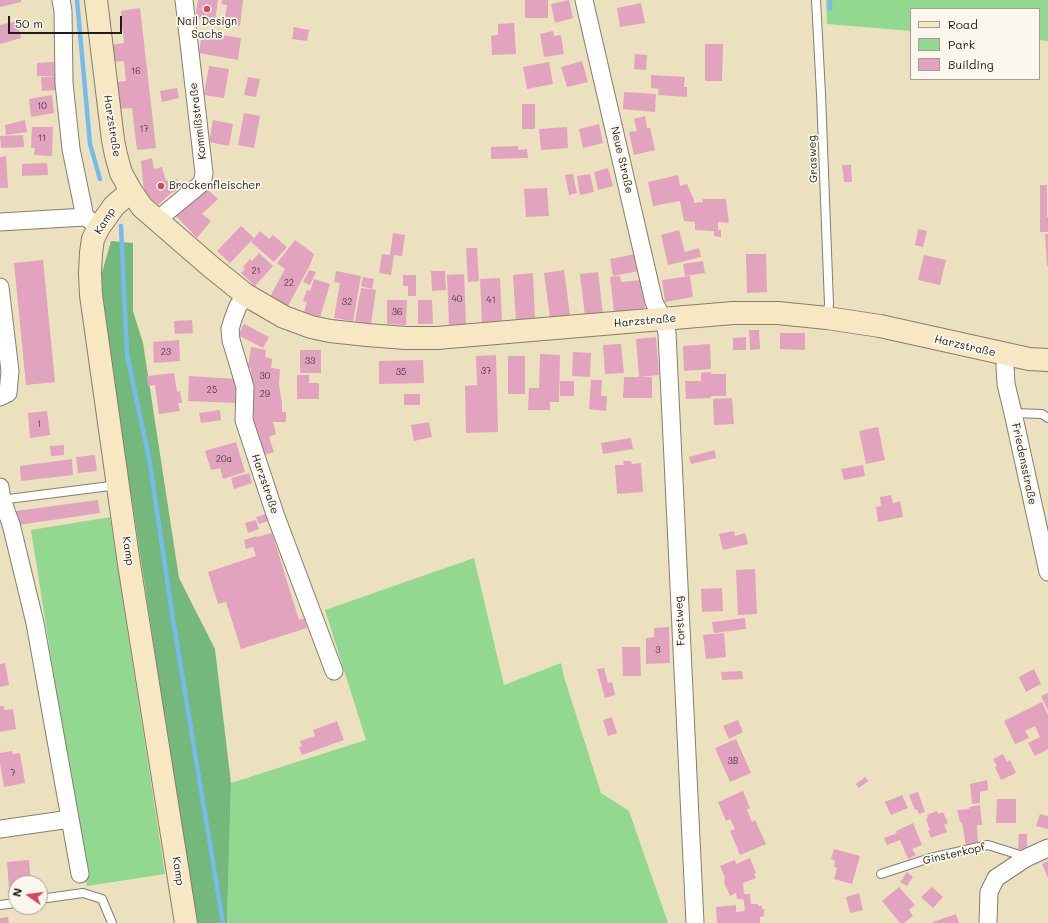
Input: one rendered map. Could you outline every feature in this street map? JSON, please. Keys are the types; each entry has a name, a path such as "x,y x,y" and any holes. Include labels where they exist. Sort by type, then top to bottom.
{"main road":[{"name":"Harzstraße","path":"96,0 113,140 121,173 131,191 142,207 210,266 246,295 284,317 311,327 330,331 406,338 437,338 733,313 778,313 827,318 880,326 1029,360 1048,360"},
{"name":"Kamp","path":"131,191 92,222 93,239 90,273 91,295 131,572 186,923"}],"street":[{"path":"0,222 92,222 71,149 64,83 63,11 61,0"},
{"name":"Kommißstraße","path":"157,221 202,183 204,173 184,0"},
{"name":"Neue Straße","path":"584,0 654,302 663,319"},
{"path":"0,287 10,371 8,393 0,397"},
{"name":"Harzstraße","path":"246,295 238,306 230,329 230,340 245,387 244,420 275,514 334,671"},
{"name":"Forstweg","path":"663,319 667,333 695,923"},
{"name":"Friedensstraße","path":"1007,355 1005,366 1006,384 1048,572"},
{"path":"1,496 11,524 35,623 80,874"},
{"path":"0,829 70,819"},
{"path":"988,923 989,892 996,878 1026,858 1048,848"}],"lane":[{"name":"Grasweg","path":"816,0 829,304 827,318"},
{"path":"1013,413 1042,414 1048,418"},
{"path":"1,496 118,485"},
{"name":"Ginsterkopf","path":"882,874 930,858 988,845 1026,858"},
{"path":"48,898 83,893 102,899 112,923"}],"green space":[{"path":"826,0 1048,0 1048,41 1040,40 1040,8 910,8 910,31 827,24"},
{"path":"111,241 133,243 133,311 143,343 179,578 215,649 231,783 227,923 196,923 99,283"},
{"path":"110,517 165,874 87,886 31,530"},
{"path":"474,558 504,685 561,663 564,677 601,793 629,811 668,923 227,923 231,783 366,740 325,610"}],"building":[{"path":"0,0 21,0 21,2 0,7"},
{"path":"198,0 218,0 215,21 195,18"},
{"path":"222,0 243,0 240,26 224,23 227,5 221,4"},
{"path":"525,0 548,0 548,18 525,18"},
{"path":"569,0 573,18 555,23 551,4"},
{"path":"641,3 645,23 620,27 617,8"},
{"path":"140,8 156,148 137,150 132,108 118,109 115,82 126,81 124,61 112,62 110,45 124,43 121,11"},
{"path":"17,21 21,38 0,44 0,25"},
{"path":"514,23 516,54 492,55 491,36 498,35 498,24"},
{"path":"294,27 309,30 307,41 292,39"},
{"path":"553,31 554,36 561,35 564,54 544,57 540,34"},
{"path":"202,32 241,38 238,60 199,53"},
{"path":"705,44 723,44 722,81 705,81"},
{"path":"635,54 647,55 646,70 634,69"},
{"path":"582,61 588,82 567,87 561,67"},
{"path":"54,62 55,76 37,76 37,63"},
{"path":"549,62 553,84 527,89 523,67"},
{"path":"209,66 229,69 224,98 204,95"},
{"path":"651,75 685,77 684,87 687,87 687,97 658,95 659,89 651,88"},
{"path":"59,76 60,90 42,91 41,77"},
{"path":"248,77 260,79 256,97 244,95"},
{"path":"177,88 179,98 162,102 160,91"},
{"path":"624,92 656,94 655,112 623,109"},
{"path":"52,95 54,113 31,117 29,99"},
{"path":"522,104 535,104 535,129 522,129"},
{"path":"244,113 260,116 254,148 238,145"},
{"path":"645,116 647,128 650,128 655,150 634,155 629,132 637,131 634,119"},
{"path":"25,120 27,132 6,135 5,125"},
{"path":"213,120 233,124 229,146 209,142"},
{"path":"599,124 603,143 583,148 579,129"},
{"path":"32,127 53,127 52,156 34,155 35,148 31,148"},
{"path":"567,127 568,148 541,150 539,129"},
{"path":"23,135 24,147 1,148 0,136"},
{"path":"518,146 518,150 527,149 528,158 491,159 491,147"},
{"path":"6,156 8,188 0,188 0,157"},
{"name":"Brockenfleischer","path":"152,158 154,169 162,167 166,181 177,179 179,190 171,193 158,205 144,192 141,161"},
{"path":"47,163 48,175 22,176 22,164"},
{"path":"842,165 851,165 852,182 844,182"},
{"path":"608,168 613,186 598,190 594,172"},
{"path":"573,174 577,193 569,195 565,175"},
{"path":"590,174 594,192 580,195 577,176"},
{"path":"678,175 680,186 687,184 694,203 703,202 703,199 726,199 729,223 718,222 718,230 721,230 721,237 714,236 714,231 695,230 695,222 684,221 680,201 653,206 648,182"},
{"path":"1040,185 1047,185 1048,232 1040,232"},
{"path":"547,188 549,216 526,217 524,189"},
{"path":"207,189 218,199 202,214 211,221 197,238 175,215"},
{"path":"241,226 254,238 230,263 217,251"},
{"path":"918,229 927,231 923,247 915,245"},
{"path":"679,230 685,252 699,248 701,257 668,265 661,235"},
{"path":"260,231 269,239 273,235 287,247 274,262 251,242"},
{"path":"393,233 405,235 402,256 394,255 391,275 379,273 382,254 390,255"},
{"path":"1045,234 1048,234 1048,266 1047,266"},
{"path":"295,240 314,254 310,265 288,306 270,297 285,269 277,263"},
{"path":"466,248 477,248 479,281 468,282"},
{"path":"259,253 273,266 255,286 241,273 245,269 243,267 250,259 252,261"},
{"path":"636,254 639,271 613,276 610,259"},
{"path":"746,254 766,254 767,292 747,293"},
{"path":"924,255 946,260 940,285 918,280"},
{"path":"43,260 55,382 26,385 14,263"},
{"path":"703,261 705,273 685,276 683,264"},
{"path":"309,270 316,272 310,285 303,282"},
{"path":"564,270 570,315 550,318 544,273"},
{"path":"336,271 361,276 353,321 334,318 340,283 334,282"},
{"path":"431,271 445,271 446,290 432,291"},
{"path":"598,272 603,314 585,316 580,274"},
{"path":"533,273 535,320 516,321 513,275"},
{"path":"464,274 466,324 449,325 447,275"},
{"path":"403,275 416,275 416,296 408,296 408,286 403,286"},
{"path":"620,276 621,282 641,280 645,308 614,312 610,277"},
{"path":"690,276 693,297 665,302 662,280"},
{"path":"363,277 374,279 372,289 361,286"},
{"path":"500,278 502,322 482,323 480,279"},
{"path":"314,279 330,284 320,317 304,312 307,302 303,301 307,290 310,291"},
{"path":"361,288 376,290 371,324 355,321"},
{"path":"387,300 407,300 406,325 387,324"},
{"path":"418,300 432,300 433,324 418,324"},
{"path":"192,320 193,333 175,334 174,321"},
{"path":"244,324 269,337 263,348 238,335"},
{"path":"749,330 759,330 760,349 750,350"},
{"path":"780,333 805,333 805,350 780,349"},
{"path":"656,337 659,375 639,377 636,339"},
{"path":"746,337 746,350 733,350 733,338"},
{"path":"179,340 180,361 154,363 153,342"},
{"path":"621,344 624,373 605,374 603,345"},
{"path":"710,344 711,369 684,371 683,346"},
{"path":"251,347 266,350 265,357 272,359 271,368 280,369 279,385 282,412 286,412 286,422 273,422 276,434 269,437 274,452 261,456 249,416 251,368 248,367"},
{"path":"300,350 321,350 321,373 300,373"},
{"path":"573,352 591,353 590,377 572,376"},
{"path":"540,354 560,355 559,402 550,402 550,410 528,410 529,388 539,388"},
{"path":"496,355 498,432 466,433 465,386 477,385 476,356"},
{"path":"508,356 525,356 525,394 508,394"},
{"path":"423,360 424,383 379,384 379,361"},
{"path":"711,372 711,374 726,374 726,396 686,399 685,381 701,381 701,373"},
{"path":"174,373 177,392 180,391 182,403 178,403 180,411 159,414 155,385 148,386 147,376"},
{"path":"297,375 309,375 309,383 319,383 319,399 297,399"},
{"path":"189,376 237,379 235,403 188,401"},
{"path":"624,377 652,377 652,398 623,398"},
{"path":"591,380 602,380 601,396 607,396 606,411 589,409"},
{"path":"560,381 574,381 574,396 560,396"},
{"path":"404,394 420,394 420,405 404,405"},
{"path":"732,398 734,424 714,425 713,399"},
{"path":"220,410 221,420 201,423 199,413"},
{"path":"47,411 50,435 30,438 28,413"},
{"path":"429,422 432,437 414,441 411,425"},
{"path":"878,427 885,460 866,464 859,431"},
{"path":"631,438 633,449 603,454 601,443"},
{"path":"236,442 245,472 223,479 220,468 211,470 205,451"},
{"path":"64,445 64,455 51,456 50,446"},
{"path":"715,450 716,458 691,464 689,457"},
{"path":"95,455 97,471 78,473 76,457"},
{"path":"72,459 73,475 21,481 20,466"},
{"path":"623,461 631,461 632,464 641,463 643,492 617,494 615,465 624,465"},
{"path":"863,465 865,476 844,480 841,469"},
{"path":"249,473 252,483 234,489 231,478"},
{"path":"891,495 893,503 900,501 903,517 878,522 876,507 881,506 880,497"},
{"path":"98,500 100,513 18,525 16,511"},
{"path":"266,514 269,521 259,524 256,517"},
{"path":"256,520 259,529 248,533 245,523"},
{"path":"734,531 735,536 745,533 748,544 723,550 719,534"},
{"path":"272,533 299,620 304,618 307,628 241,649 226,602 218,604 208,572 256,556 253,547 246,549 244,540"},
{"path":"755,569 757,614 738,615 736,570"},
{"path":"722,588 723,611 702,612 701,589"},
{"path":"745,618 746,629 714,633 712,622"},
{"path":"669,627 670,663 646,664 646,638 654,637 654,628"},
{"path":"724,633 726,657 706,659 703,635"},
{"path":"622,647 640,647 641,676 623,676"},
{"path":"5,663 9,685 0,687 0,664"},
{"path":"604,668 608,683 612,682 615,695 605,698 597,669"},
{"path":"1034,669 1041,684 1026,692 1019,677"},
{"path":"742,671 743,679 722,680 721,672"},
{"path":"1048,693 1048,710 1041,696"},
{"path":"1042,702 1048,715 1048,749 1035,756 1028,743 1040,737 1035,726 1025,731 1029,738 1015,744 1004,721"},
{"path":"0,706 4,706 4,710 13,709 16,729 0,732"},
{"path":"612,717 617,733 608,736 603,720"},
{"path":"738,720 743,732 729,739 723,726"},
{"path":"337,721 344,740 302,755 299,747 302,746 300,741 315,736 313,730"},
{"path":"736,739 751,773 730,782 715,748"},
{"path":"12,751 13,754 20,753 25,783 4,787 0,753"},
{"path":"1003,754 1007,762 1010,760 1016,773 1001,780 995,767 997,766 993,759"},
{"path":"865,777 868,781 859,788 856,784"},
{"path":"987,780 988,790 980,792 980,803 972,804 970,784"},
{"path":"743,791 750,808 747,810 752,822 755,820 766,844 740,855 730,831 735,829 730,819 726,821 718,802"},
{"path":"918,792 925,812 919,814 917,809 915,810 909,795"},
{"path":"902,795 908,808 891,815 885,802"},
{"path":"997,799 1016,799 1016,823 996,823"},
{"path":"980,805 982,825 977,825 978,842 966,845 962,823 960,822 957,810 969,809 969,807"},
{"path":"937,811 938,814 943,812 948,823 944,825 947,832 931,838 926,819 928,818 927,815"},
{"path":"1040,814 1048,816 1048,829 1036,826"},
{"path":"913,823 922,845 912,849 916,855 908,859 900,840 887,845 884,838 897,833 896,831"},
{"path":"1019,834 1027,834 1027,849 1018,849"},
{"path":"834,849 860,856 852,884 834,879 837,868 834,867 835,861 831,859"},
{"path":"750,858 756,873 754,874 756,878 743,883 744,894 750,894 751,904 758,904 758,906 762,906 762,909 764,909 764,916 760,917 760,923 717,923 716,907 736,905 736,912 745,911 743,899 737,899 736,893 730,896 724,882 725,878 720,866 735,860 736,864"},
{"path":"29,860 30,875 8,876 7,862"},
{"path":"1048,861 1048,878 1042,864"},
{"path":"907,872 913,877 907,886 900,882"},
{"path":"899,887 915,905 909,910 913,916 904,923 900,923 882,901"},
{"path":"932,887 943,897 933,908 921,897"},
{"path":"859,893 863,910 850,913 846,897"},
{"path":"956,914 959,923 933,923 933,922"},
{"path":"8,917 9,923 0,923 0,918"}],"waterway":[{"path":"77,0 90,144 100,179"},
{"path":"830,0 830,9"},
{"path":"121,226 127,355 149,458 174,626 223,923"}],"place":[{"name":"Nail Design Sachs","path":"207,9"},
{"name":"Brockenfleischer","path":"161,186"}]}
